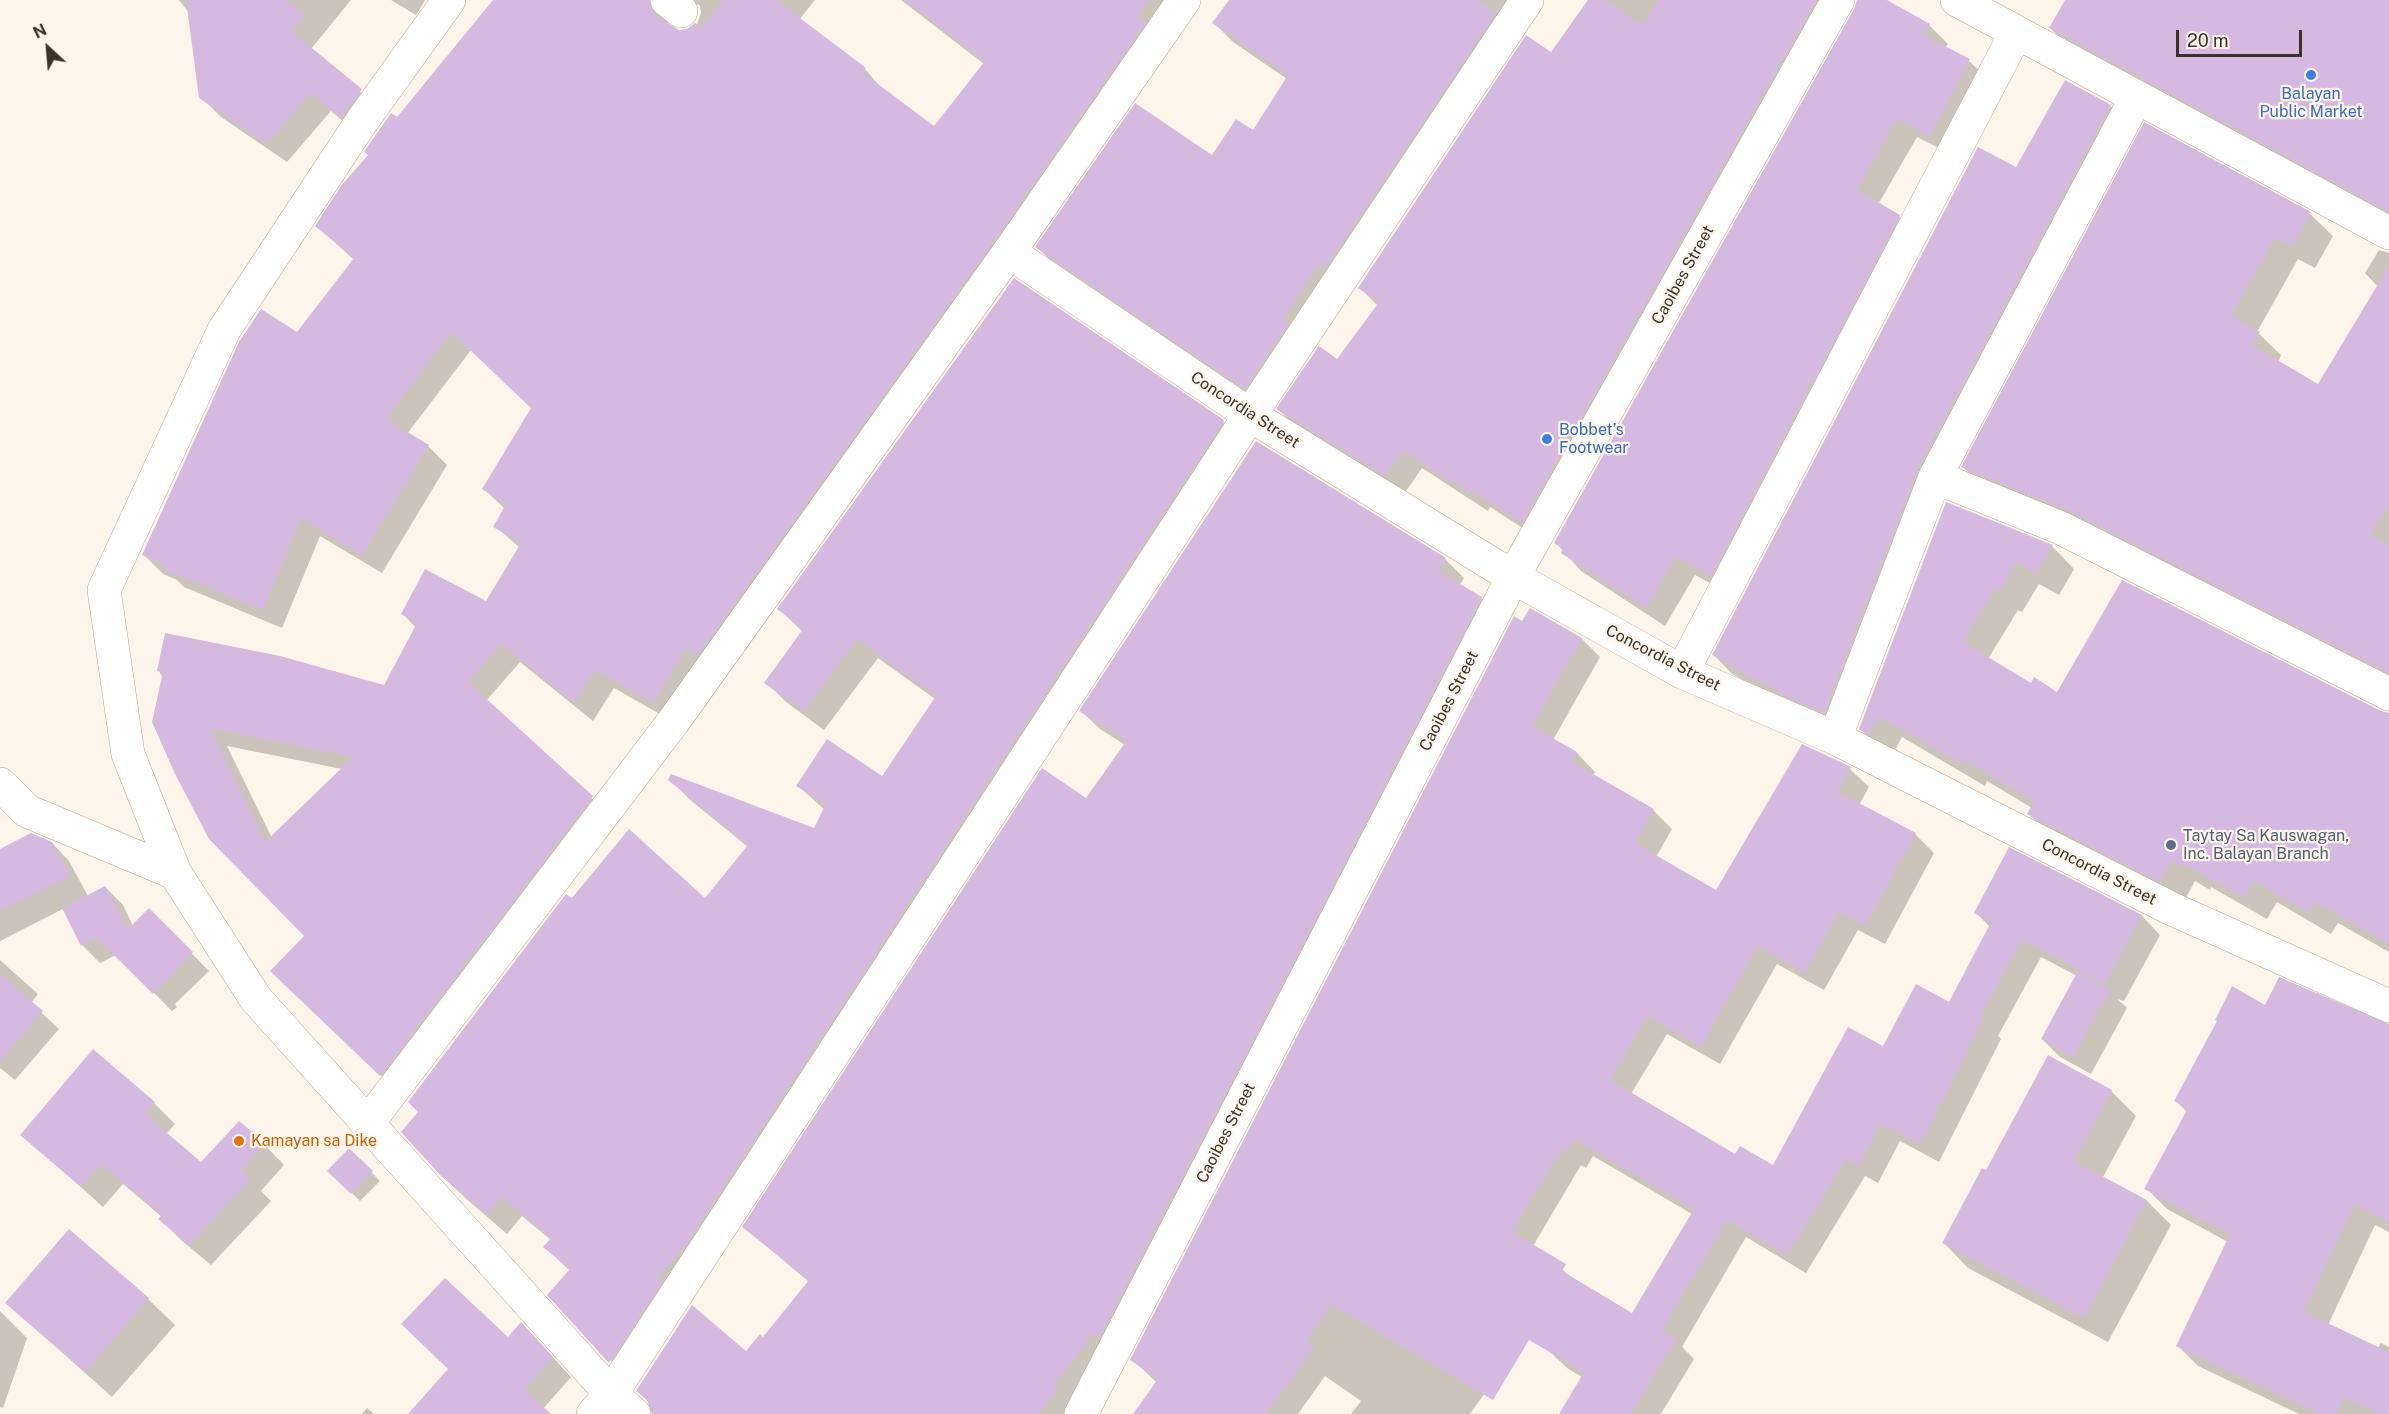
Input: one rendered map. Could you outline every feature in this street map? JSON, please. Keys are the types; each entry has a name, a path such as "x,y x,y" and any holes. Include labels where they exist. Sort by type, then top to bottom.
{"street":[{"path":"449,0 362,121 224,330 104,590 128,754 175,873 256,999 613,1407 1250,415 1527,0"},
{"path":"367,1124 673,722 1009,252 1184,0"},
{"name":"Caoibes Street","path":"1081,1414 1513,577 1838,0"},
{"path":"1956,0 2389,233"},
{"path":"1682,672 2016,33"},
{"path":"1835,738 1935,477 2136,98"},
{"name":"Concordia Street","path":"1009,252 1250,415 1513,577 1682,672 1835,738 2170,908 2389,1006"},
{"path":"1935,477 2061,528 2389,694"},
{"path":"0,784 27,811 175,873"}],"building":[{"path":"186,0 284,0 305,14 291,31 362,89 341,118 311,93 267,144 199,98"},
{"path":"493,0 649,0 655,15 679,30 687,29 695,23 701,29 723,0 776,0 866,68 862,72 934,126 985,61 905,0 1149,0 1137,16 1146,22 994,241 697,656 686,648 653,703 595,670 574,703 501,644 468,682 593,796 380,1076 270,971 304,936 209,839 175,774 152,722 163,672 157,671 165,633 280,656 384,685 417,623 401,614 425,569 486,601 521,543 493,527 506,504 482,489 531,408 451,332 386,419 429,445 362,556 301,518 263,610 164,569 165,565 142,555 239,342 261,309 297,332 354,258 315,226 341,186 368,155 364,152 391,113 397,117","holes":["210,728 353,757 265,842"]},
{"path":"1229,0 1477,0 1496,13 1326,267 1320,263 1282,320 1288,324 1245,389 1035,247 1135,103 1212,155 1236,119 1253,130 1288,75 1212,23"},
{"path":"1588,0 1606,0 1642,25 1659,0 1816,0 1522,523 1471,490 1469,493 1403,451 1385,476 1276,409 1319,346 1337,359 1379,302 1358,288 1526,35 1551,52"},
{"path":"1857,0 1887,0 1930,24 1923,35 1970,59 1930,136 1897,119 1857,190 1900,215 1711,576 1676,557 1646,608 1561,553 1563,549 1554,543"},
{"path":"2065,0 2389,0 2389,212 2049,28"},
{"path":"2065,80 2111,105 1918,468 1824,713 1789,698 1712,655 1978,147 2016,167"},
{"path":"2144,122 2311,212 2292,247 2275,238 2231,316 2260,332 2252,345 2318,384 2389,266 2389,505 2370,535 2389,545 2389,673 2069,511 1961,467"},
{"path":"1014,278 1224,420 684,1247 658,1277 663,1281 609,1363 547,1295 570,1269 543,1247 551,1238 501,1197 487,1215 441,1176 401,1132 418,1112 408,1102 566,894 572,898 629,829 705,898 748,845 668,780 671,774 814,828 826,804 796,786 827,739 882,776 936,696 857,639 804,711 764,683 803,629 777,609"},
{"path":"1256,441 1446,558 1438,571 1482,597 1099,1338 1093,1333 1054,1386 1058,1389 1039,1414 652,1414 647,1400 636,1391 692,1305 746,1351 760,1334 763,1337 809,1280 742,1227 1042,768 1086,798 1127,740 1079,711"},
{"path":"1946,502 2053,545 2036,574 2016,562 2000,591 1995,588 1963,642 2031,683 2034,677 2057,692 2122,580 2389,713 2389,944 2315,902 2309,913 2254,881 2244,898 2188,866 2187,868 2172,860 2160,882 2027,814 2034,801 1964,760 1962,764 1879,716 1869,734 1859,729"},
{"path":"1530,608 1582,638 1532,726 1577,752 1572,762 1654,809 1635,843 1716,890 1802,744 1851,767 1838,792 1916,833 1866,926 1839,912 1805,973 1758,946 1701,1047 1648,1016 1610,1080 1735,1154 1740,1146 1773,1165 1848,1027 1883,1046 1916,984 1949,1002 1991,922 1974,913 2009,847 2142,915 2105,984 2022,939 1980,1017 1983,1019 1920,1144 1881,1124 1859,1165 1846,1159 1787,1255 1727,1220 1662,1330 1676,1339 1631,1414 1559,1414 1584,1372 1529,1340 1493,1400 1330,1304 1306,1341 1314,1347 1266,1414 1133,1414 1158,1379 1130,1360 1514,616 1522,621","holes":["1574,1139 1694,1209 1632,1313 1562,1271 1566,1264 1512,1232 1562,1148 1567,1151"]},
{"path":"31,833 52,842 70,876 0,911 0,849"},
{"path":"105,886 128,929 149,908 193,952 153,994 97,938 81,946 62,908"},
{"path":"2078,971 2110,989 2073,1057 2041,1039"},
{"path":"0,974 43,1011 0,1061"},
{"path":"2279,977 2389,1024 2389,1222 2354,1205 2304,1312 2389,1352 2389,1414 2380,1414 2344,1397 2336,1414 2320,1414 2176,1346 2230,1234 2144,1189 2188,1108 2174,1101 2217,1021 2215,1020 2232,986 2265,1005"},
{"path":"93,1049 155,1102 145,1114 201,1162 239,1121 265,1143 241,1170 251,1179 189,1245 158,1219 162,1215 101,1164 81,1187 20,1135"},
{"path":"2048,1055 2112,1090 2074,1161 2147,1200 2084,1318 1942,1243 1982,1168 1986,1170"},
{"path":"349,1148 373,1171 351,1194 327,1171"},
{"path":"69,1229 149,1298 85,1372 5,1303"},
{"path":"445,1278 508,1337 521,1322 553,1357 524,1390 551,1414 408,1414 448,1369 401,1324"}],"place":[{"name":"Balayan Public Market","path":"2311,75"},
{"name":"Bobbet’s Footwear","path":"1547,439"},
{"name":"Taytay Sa Kauswagan, Inc. Balayan Branch","path":"2171,845"},
{"name":"Kamayan sa Dike","path":"239,1141"}]}
